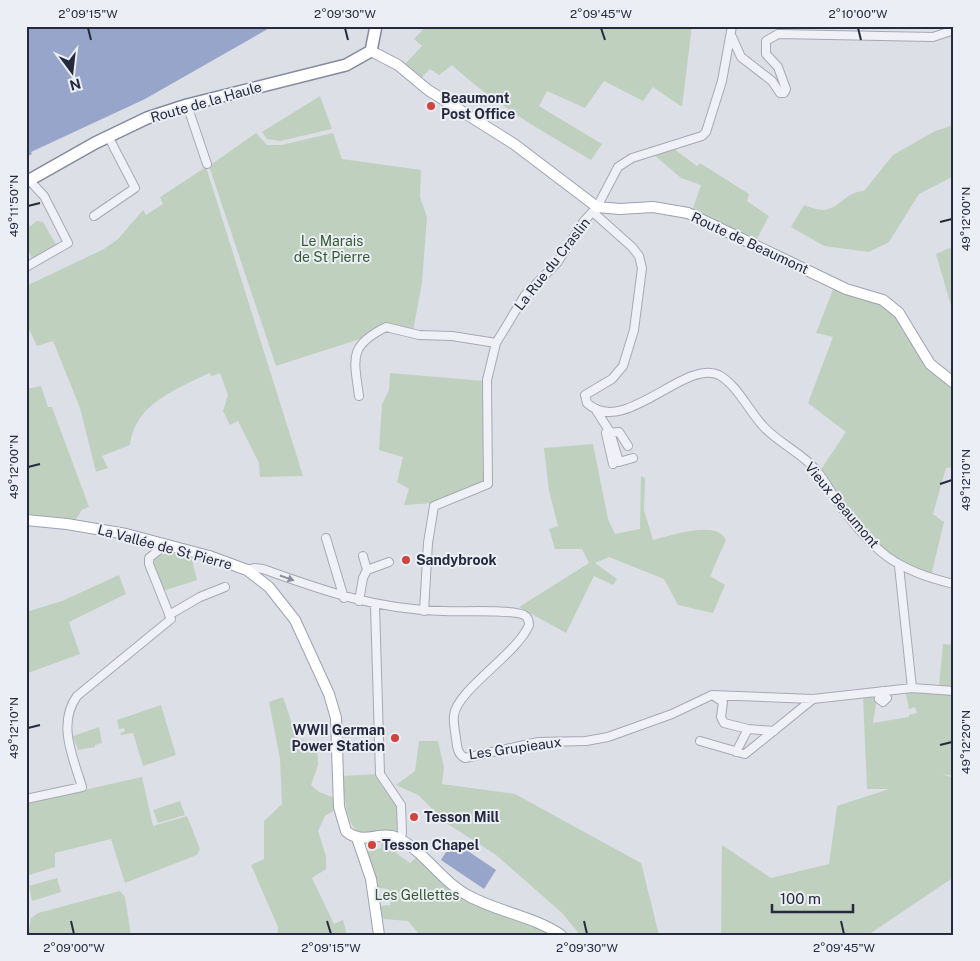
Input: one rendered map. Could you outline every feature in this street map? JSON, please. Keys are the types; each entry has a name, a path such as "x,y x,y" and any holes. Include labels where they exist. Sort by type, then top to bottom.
{"highway":[{"path":"371,51 376,26"},
{"name":"Route de la Haule","path":"28,181 108,136 147,118 187,105 346,65 371,51"}],"main road":[{"path":"371,51 398,65 428,90 514,144 597,207"},
{"name":"Route de Beaumont","path":"597,207 620,209 653,207 688,213 846,288 882,300 899,312 930,364 954,383"},
{"name":"La Vallée de St Pierre","path":"26,520 66,524 126,534 164,546 209,556 247,570 273,592 295,620 329,694 336,718 339,807 346,831 357,838 371,879 379,935"},
{"path":"357,838 388,836 400,839 468,896 532,919 561,935"}],"street":[{"path":"732,26 732,37 741,57 772,81 780,93 784,93 786,89 778,67 766,54 766,41 778,34 933,37 954,30"},
{"name":"La Rue du Craslin","path":"424,611 428,542 434,506 488,484 487,380 496,343 525,295 557,263 584,221 597,207 614,171 627,160 702,136 706,132 722,81 732,37"},
{"path":"187,105 207,164"},
{"path":"94,216 135,188 108,136"},
{"path":"26,267 68,243 44,196 28,181"},
{"path":"597,207 595,214 632,247 639,256 642,268 634,330 623,366 612,380 585,395 586,403 596,410 610,432 619,462 633,458"},
{"path":"359,396 354,358 360,345 372,334 386,326 418,334 452,336 496,343"},
{"name":"Vieux Beaumont","path":"596,410 604,412 614,411 638,404 693,375 703,372 719,375 736,392 766,429 816,470 859,528 882,553 910,572 954,584"},
{"path":"612,464 606,433 619,432 628,446"},
{"path":"326,538 344,598"},
{"path":"26,799 82,787 66,733 70,706 77,696 170,622 170,615 149,564 149,558 164,546"},
{"path":"363,556 367,570"},
{"path":"360,601 362,578 367,570 389,562"},
{"path":"899,566 912,688"},
{"name":"Les Grupieaux","path":"247,570 254,568 262,570 344,598 375,605 424,611 519,614 528,619 527,630 520,641 484,676 456,710 454,717 458,749 465,758 538,742 586,741 608,737 672,714 712,695 813,699 912,688 954,691"},
{"path":"170,615 200,597 225,587"},
{"path":"375,605 380,774 400,805 402,825 400,839"},
{"path":"712,695 723,702 721,717 724,723 748,729 774,730"},
{"path":"700,741 745,754 813,699"},
{"path":"736,752 748,729"}],"green space":[{"path":"426,26 692,26 682,107 653,87 643,101 604,81 585,108 547,91 539,106 602,144 591,160 501,104 452,65 439,75 430,69 419,80 403,66 422,46 414,39"},
{"path":"320,96 332,129 280,141 267,139 262,132"},
{"path":"954,125 954,176 919,194 889,242 869,252 824,246 791,227 804,205 816,209 830,209 853,194 864,191 893,155 935,131"},
{"name":"Le Marais de St Pierre","path":"256,133 267,145 281,145 333,133 342,159 421,170 420,197 427,217 422,283 413,331 385,324 363,338 276,366 209,166"},
{"path":"674,149 697,166 700,163 749,194 747,201 769,216 756,241 692,211 701,185 681,178 654,155"},
{"path":"206,167 303,476 260,477 259,463 238,421 230,425 223,411 228,395 220,373 212,376 209,373 171,392 148,408 133,431 130,445 102,456 108,468 96,472 80,408 53,341 37,346 30,331 26,333 26,286 104,249 118,239 143,210 146,215 163,204 160,197"},
{"path":"37,221 43,222 57,246 33,261 26,245 26,229"},
{"path":"954,246 954,316 936,254"},
{"path":"834,287 867,297 891,309 954,388 954,467 946,468 933,514 944,522 931,576 913,569 896,559 867,534 820,471 846,432 808,403 833,337 816,333"},
{"path":"390,373 484,381 483,483 434,503 404,505 409,489 397,482 403,457 379,450 382,404 389,390"},
{"path":"41,386 48,407 52,407 89,507 82,510 76,519 26,514 26,389"},
{"path":"593,444 608,519 615,534 640,529 641,476 645,478 644,510 653,540 703,530 721,534 726,540 710,576 725,585 713,613 678,605 664,579 609,557 595,563 617,579 613,585 594,576 566,633 519,607 589,563 582,549 555,549 549,529 558,526 549,491 544,448"},
{"path":"174,552 191,556 197,580 163,591 151,565 160,556"},
{"path":"119,575 126,594 69,622 80,654 28,673 26,612 62,601"},
{"path":"943,644 954,645 954,687 939,685"},
{"path":"905,689 954,691 954,776 942,774 954,778 954,877 868,935 721,935 722,845 771,878 829,864 837,806 889,789 867,789 863,697 874,695 877,698 873,723 909,717 909,715 917,713 915,707 909,709"},
{"path":"283,697 297,738 317,744 318,765 311,785 319,792 335,798 336,809 325,816 318,831 326,856 326,869 312,878 334,924 343,920 347,935 277,935 278,927 251,865 264,859 264,821 282,804 280,759 269,702"},
{"path":"161,705 176,755 143,766 133,733 121,735 120,733 125,731 124,728 119,729 117,720"},
{"path":"99,727 102,743 95,745 95,747 78,750 73,736"},
{"path":"419,741 438,741 444,767 442,784 515,794 641,863 659,935 580,935 562,913 496,855 448,824 418,795 396,785 415,771"},
{"path":"378,774 381,785 397,803 400,830 361,833 352,824 346,808 343,776"},
{"path":"142,777 153,826 187,816 200,849 197,855 125,883 111,839 55,853 55,867 26,876 26,803"},
{"path":"180,801 185,815 158,823 153,810"},
{"name":"Les Gellettes","path":"382,840 393,840 402,845 396,853 410,863 417,857 462,898 524,920 546,932 545,935 420,935 408,921 383,919 380,906 391,905 388,889 378,888 367,852 381,848"},
{"path":"57,878 61,892 32,901 29,886"},
{"path":"120,891 125,897 131,935 28,935 31,918 38,913"}],"water":[{"path":"26,26 273,26 145,99 31,152 32,154 26,157"},
{"path":"453,841 496,870 484,889 441,860"}],"place":[{"name":"Beaumont Post Office","path":"431,106"},
{"name":"Sandybrook","path":"406,560"},
{"name":"WWII German Power Station","path":"395,738"},
{"name":"Tesson Mill","path":"414,817"},
{"name":"Tesson Chapel","path":"372,845"}]}
